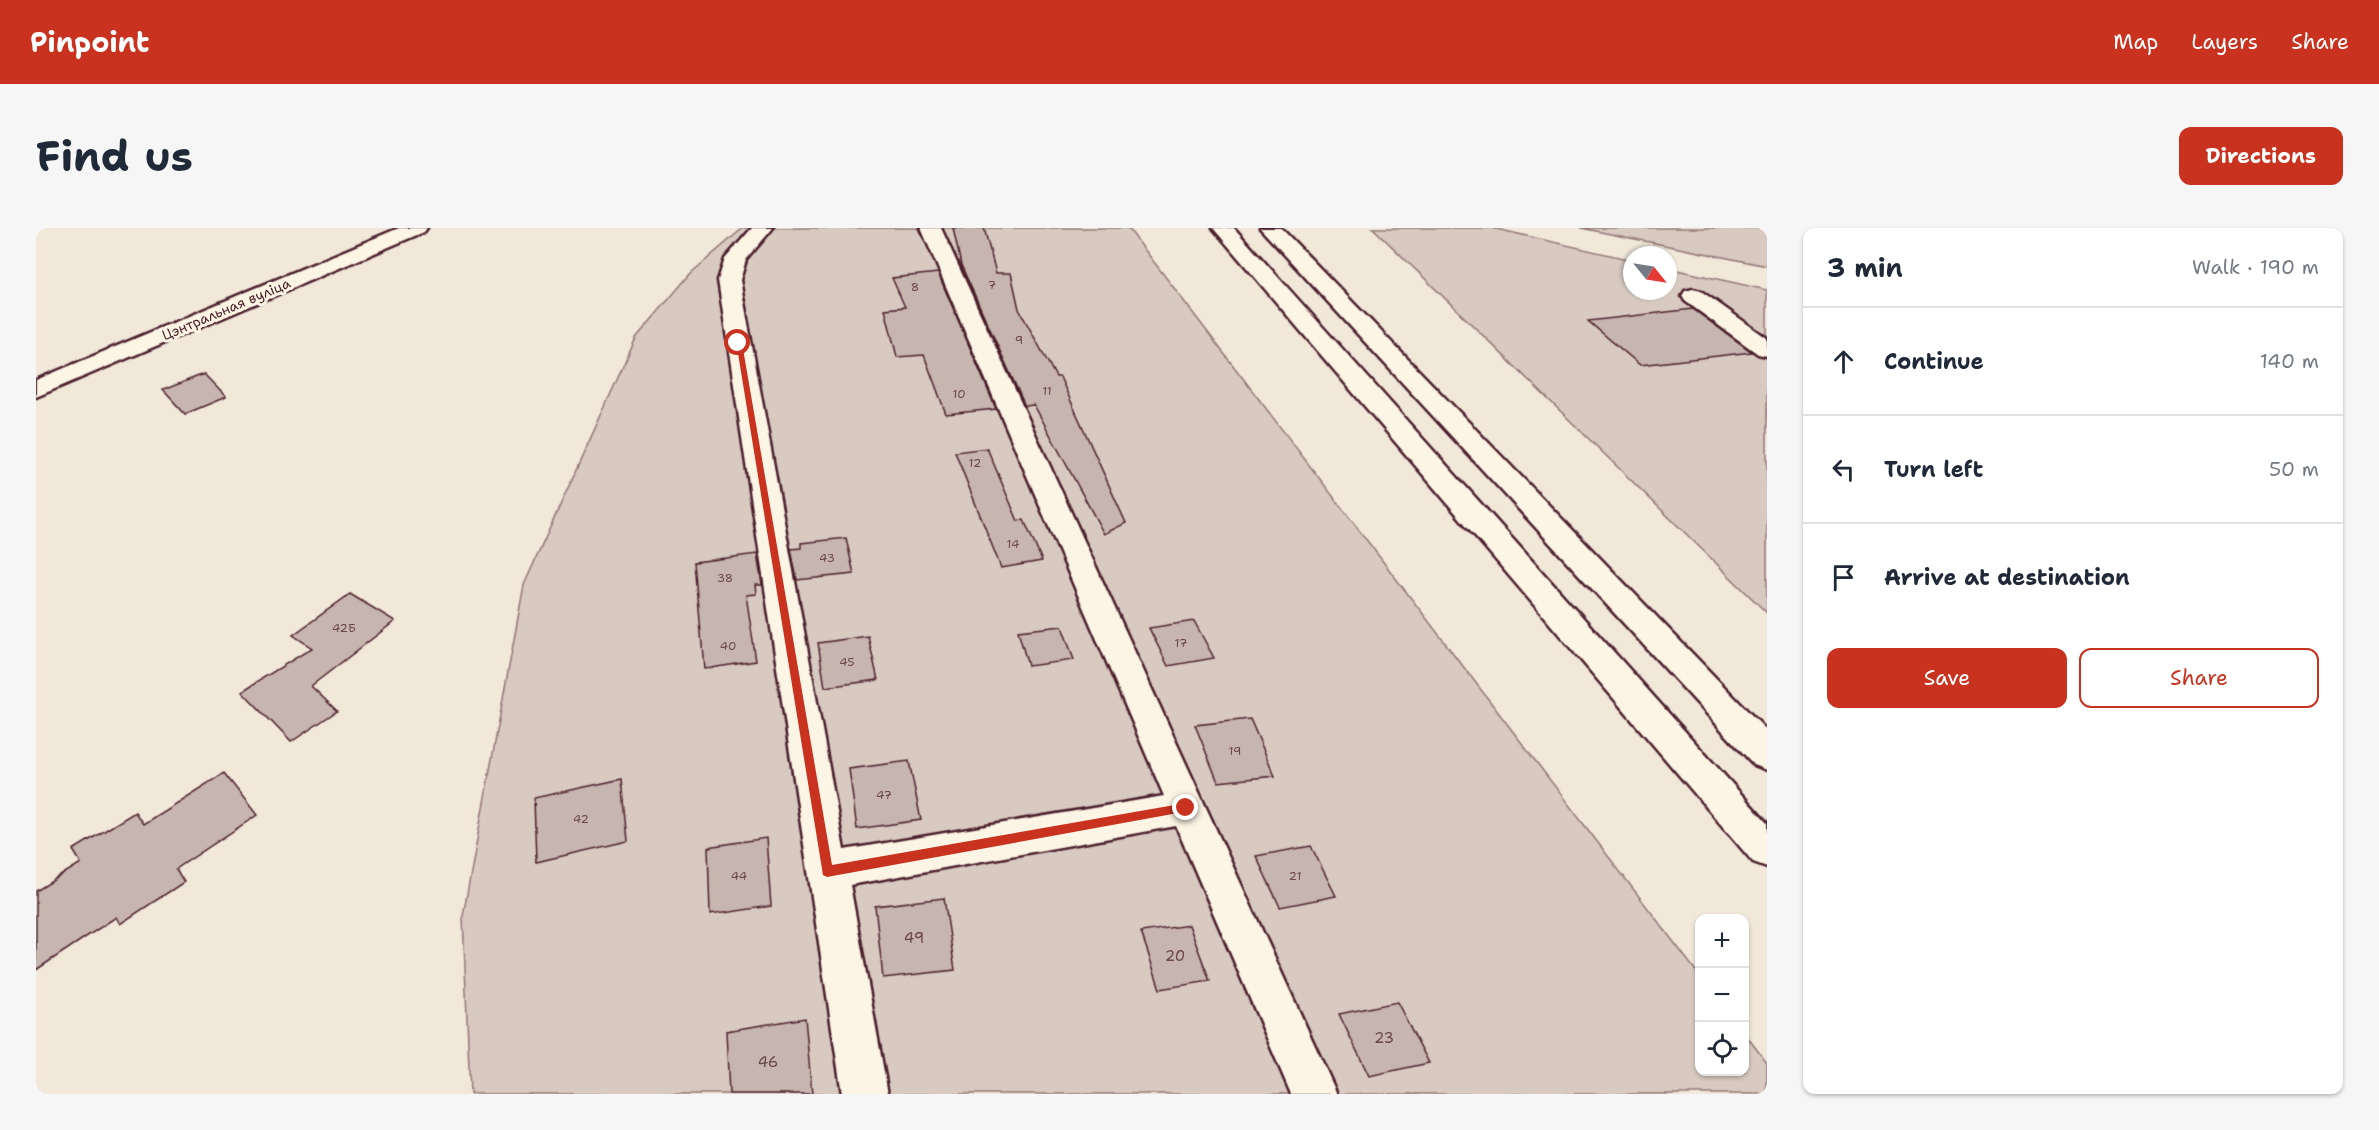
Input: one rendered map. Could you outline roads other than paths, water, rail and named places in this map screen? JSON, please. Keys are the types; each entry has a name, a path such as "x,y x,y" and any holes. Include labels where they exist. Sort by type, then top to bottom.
{"main road":[{"name":"Цэнтральная вуліца","path":"36,389 417,228"},
{"path":"763,228 736,259 729,280 865,1094"},
{"path":"931,228 1314,1094"},
{"path":"1223,228 1767,850"},
{"path":"1270,228 1767,755"},
{"path":"1693,296 1767,349"},
{"path":"1732,717 1767,734"},
{"path":"827,871 1186,808"}]}
